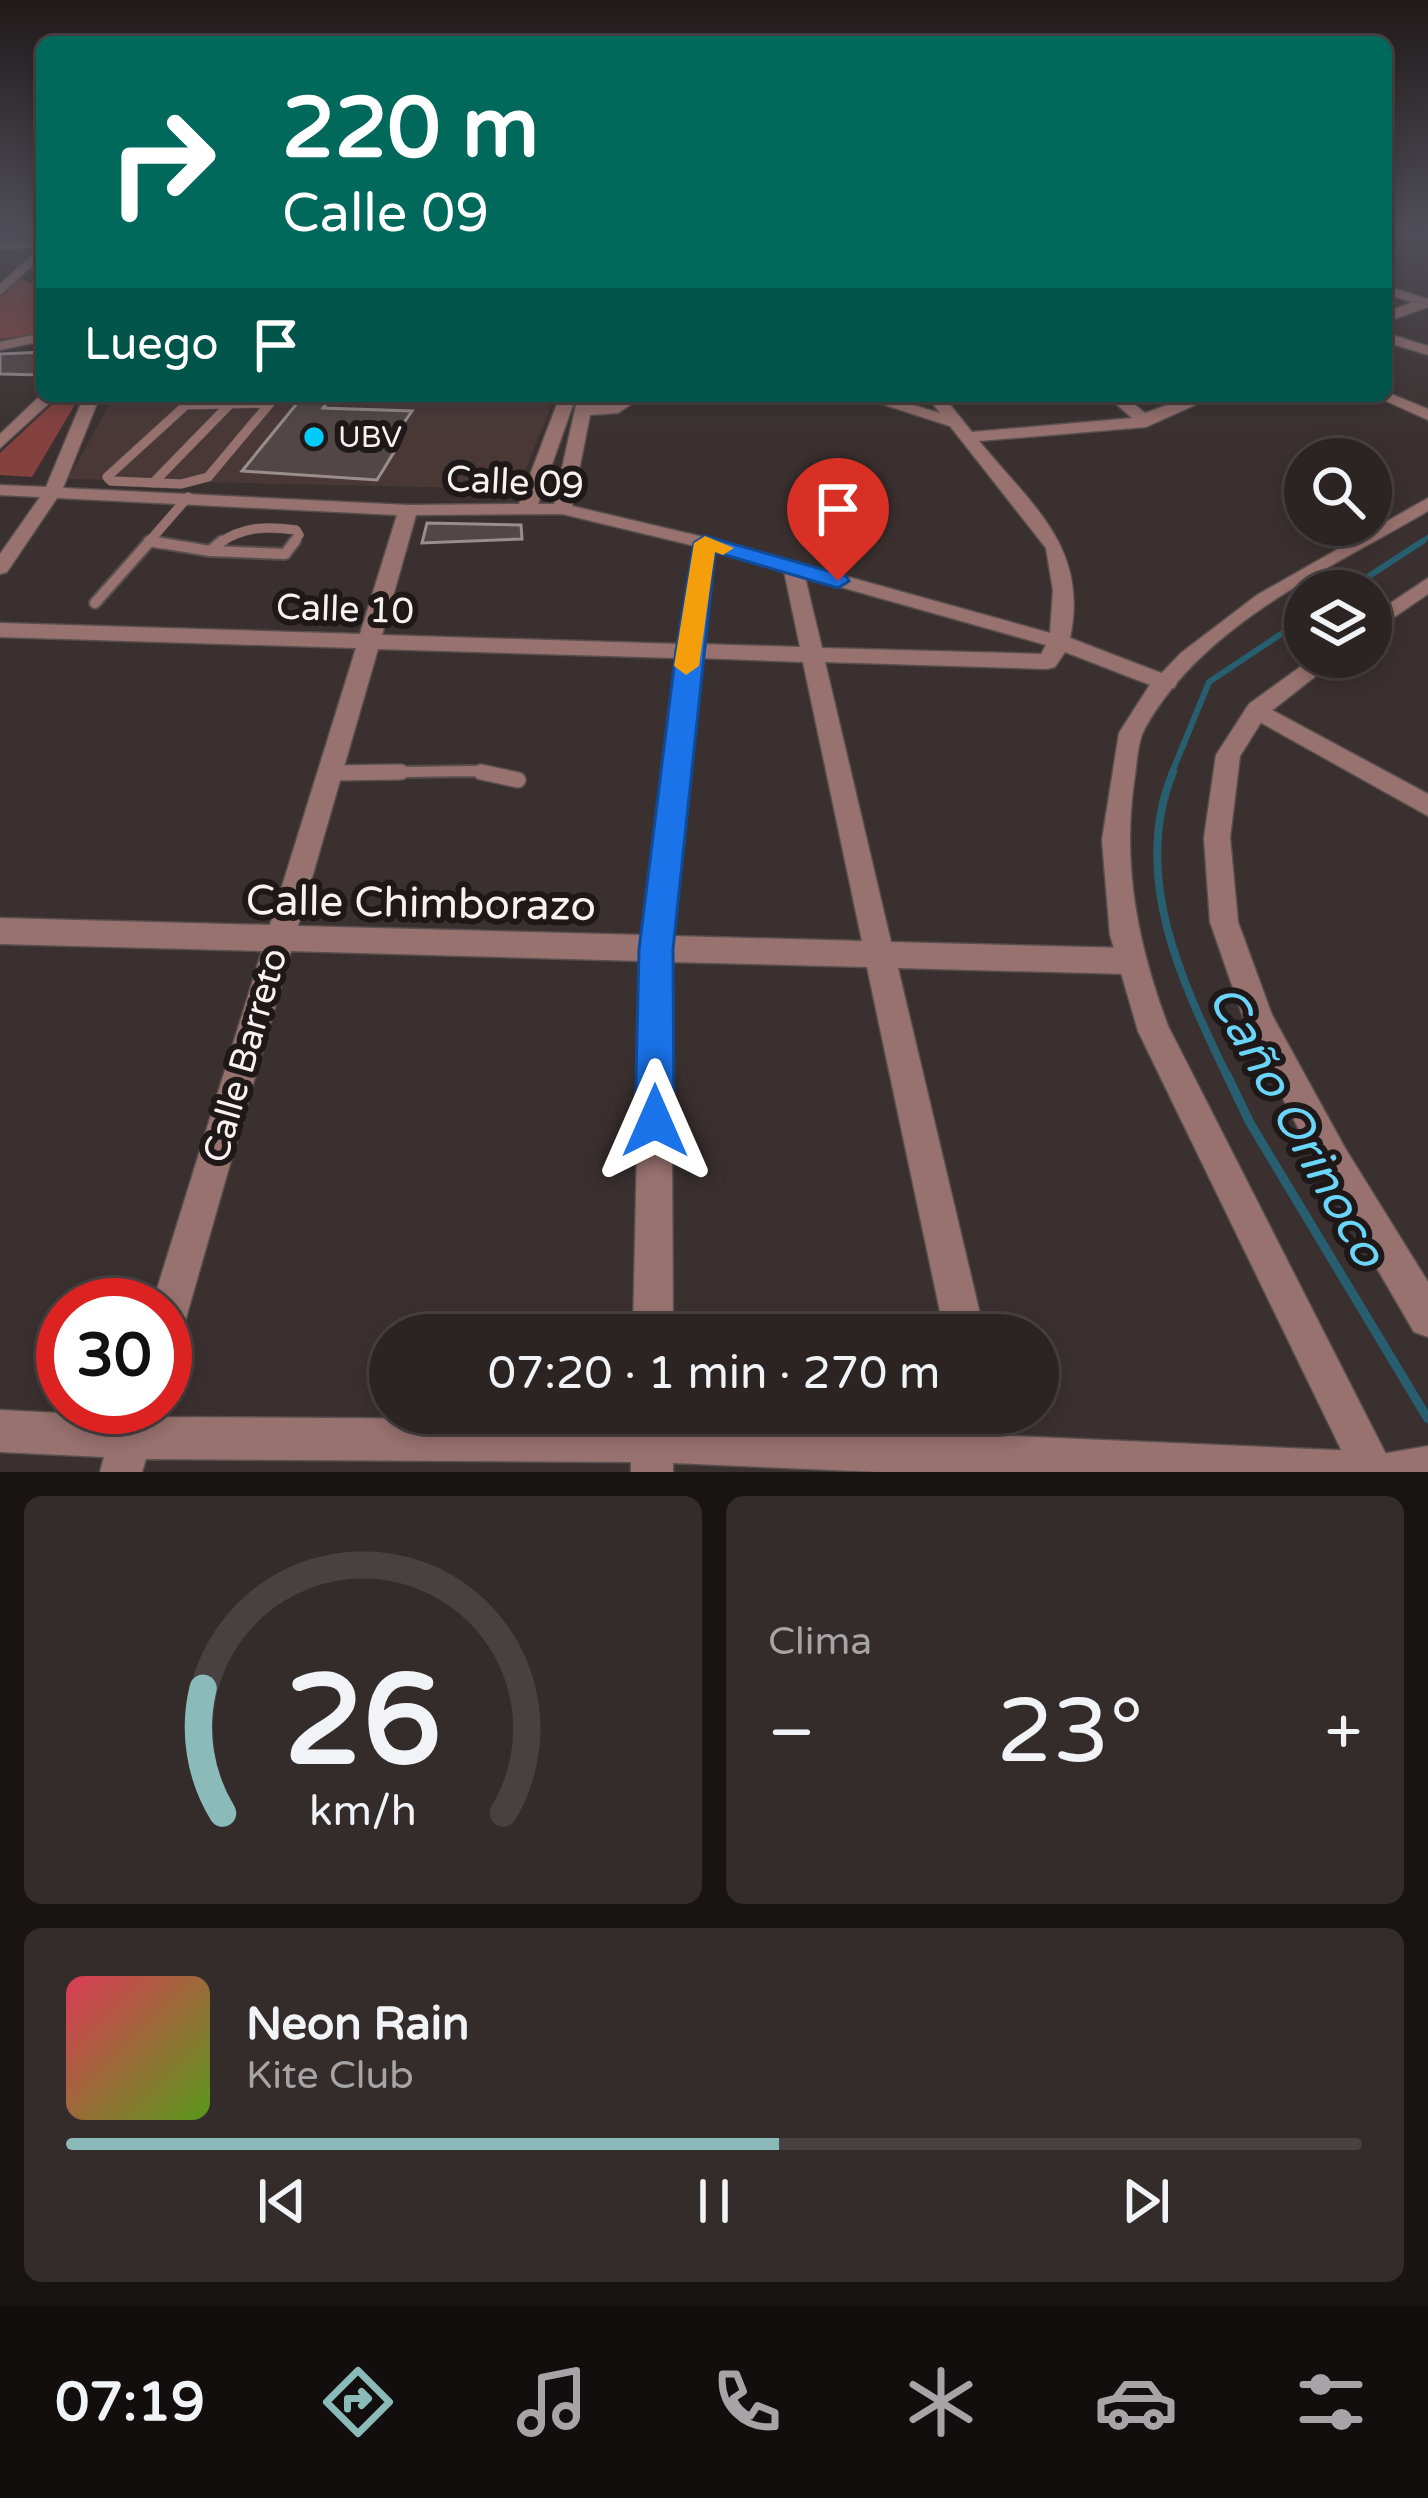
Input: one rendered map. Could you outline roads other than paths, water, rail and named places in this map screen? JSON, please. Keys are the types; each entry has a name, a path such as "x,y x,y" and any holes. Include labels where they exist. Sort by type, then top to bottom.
{"street":[{"path":"1392,316 1426,302"},
{"path":"1392,339 1428,351"},
{"path":"0,346 36,341"},
{"path":"0,427 36,393"},
{"path":"1392,400 1428,415"},
{"path":"0,442 43,402"},
{"path":"0,568 53,491 90,402"},
{"path":"527,508 566,402"},
{"path":"562,509 584,403 612,410 626,402"},
{"path":"882,402 960,429 1146,422 1193,402"},
{"path":"940,402 1055,547 1064,571 1059,642"},
{"path":"1122,402 1146,422"},
{"name":"Calle 09","path":"0,490 408,510 562,509 705,543 1059,642 1166,683"},
{"path":"1399,1470 1154,1031 1128,961 1112,860 1131,731 1166,683 1227,625 1428,503"},
{"name":"Calle Barreto","path":"178,1278 408,510"},
{"path":"652,1314 656,949 688,651 705,543"},
{"path":"793,568 960,1314"},
{"path":"1392,611 1428,584"},
{"name":"Calle 10","path":"0,630 1034,665 1047,662 1059,642"},
{"path":"1300,678 1257,710 1228,755 1217,838 1224,922 1259,1021 1333,1160 1428,1318"},
{"path":"1257,710 1425,800"},
{"name":"Calle Chimborazo","path":"0,931 277,942 1128,961"},
{"path":"0,1431 131,1439 991,1446 1358,1472"}],"lane":[{"path":"242,402 186,405 107,477 111,482 195,483 208,477 270,402"},
{"path":"152,483 231,403"},
{"path":"95,603 188,497"},
{"path":"149,541 209,551 285,554 299,535 276,527 241,529 225,534 209,551"},
{"path":"328,773 476,771 518,780"}],"waterway":[{"name":"Caño Orinoco","path":"1418,544 1428,537"},
{"name":"Caño Orinoco","path":"1378,570 1423,541"},
{"name":"Caño Orinoco","path":"1171,775 1209,682 1284,632"},
{"name":"Caño Orinoco","path":"1173,772 1161,811 1160,890 1179,968 1228,1078"},
{"name":"Caño Orinoco","path":"1227,1075 1250,1123 1428,1419"}],"place":[{"name":"UBV","path":"314,437"}]}
